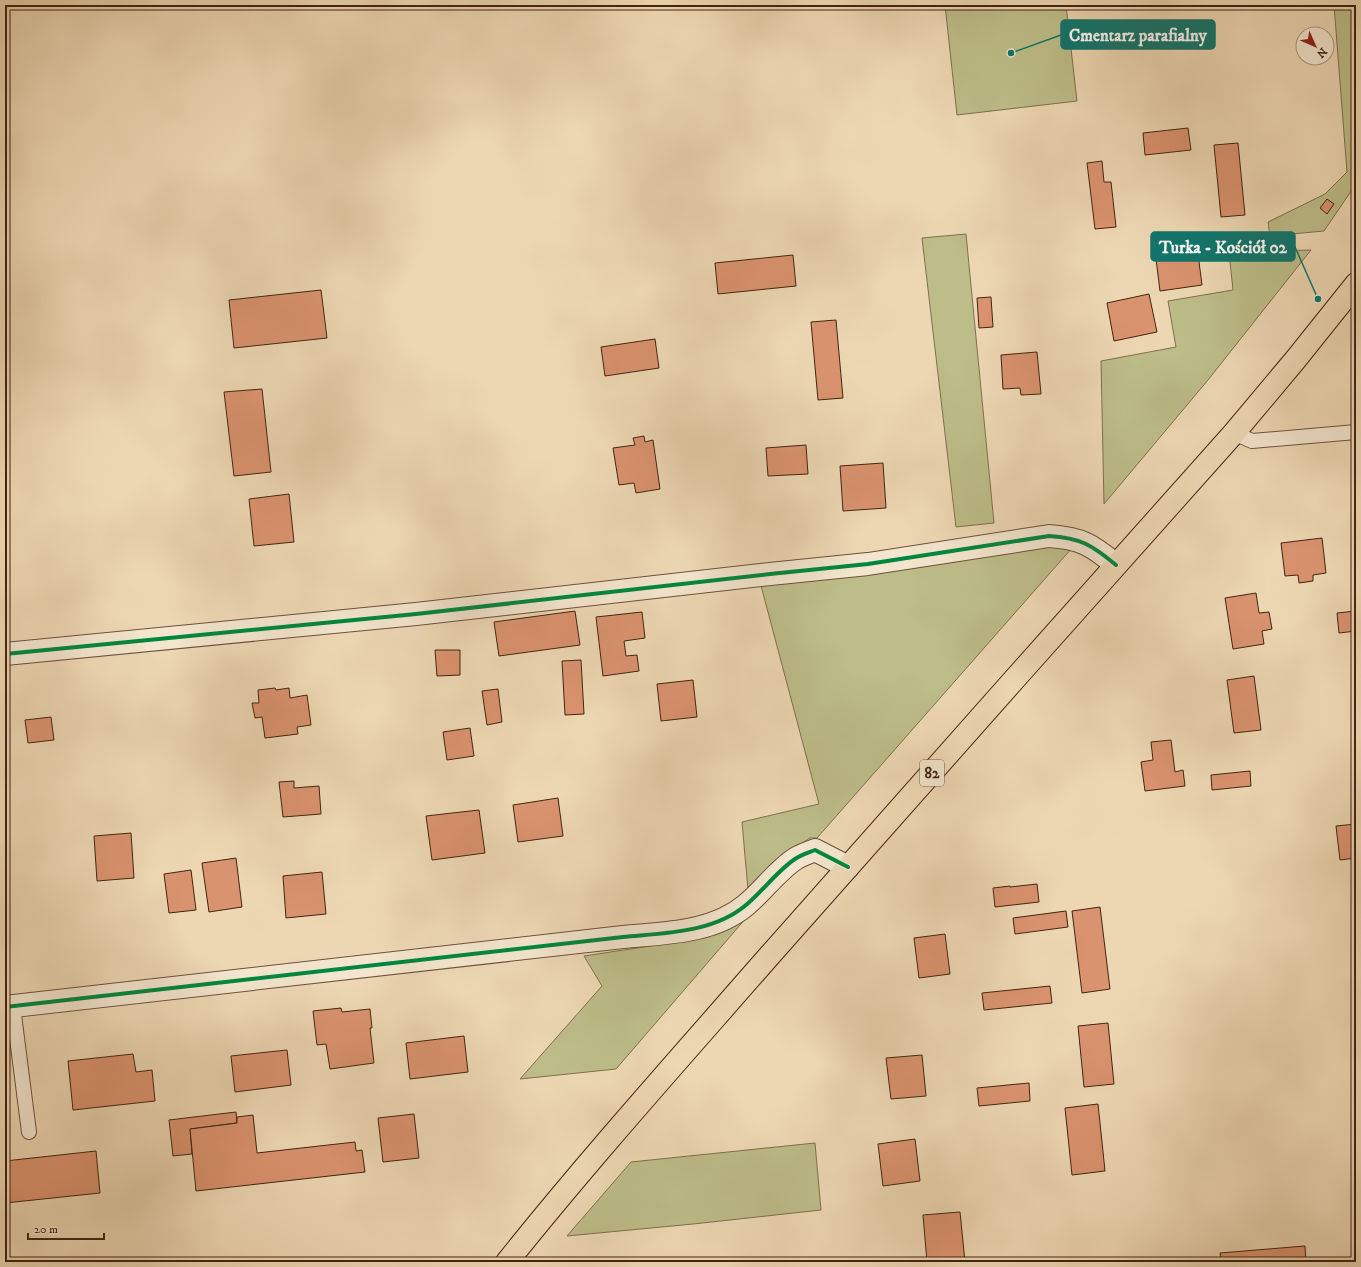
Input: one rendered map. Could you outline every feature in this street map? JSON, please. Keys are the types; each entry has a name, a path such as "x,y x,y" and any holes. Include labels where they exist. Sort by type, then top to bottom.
{"main road":[{"name":"82","path":"507,1262 539,1222 643,1100 1234,433 1356,284"}],"street":[{"path":"5,654 416,614 868,564 1049,536 1066,537 1083,541 1097,549 1116,565"},
{"path":"9,1007 623,937 670,933 701,927 726,918 745,906 795,859 815,850 848,867"}],"lane":[{"path":"1234,433 1252,441 1356,432"},
{"path":"9,1007 29,1132"}],"green space":[{"path":"945,5 1066,5 1077,101 957,115"},
{"path":"1334,5 1356,5 1356,184 1324,231 1270,236 1268,222 1325,194 1347,172"},
{"path":"966,234 994,523 956,527 922,238"},
{"path":"1311,250 1208,380 1104,504 1101,361 1176,347 1168,301 1233,290 1229,252"},
{"path":"1050,546 1072,548 817,838 810,838 773,862 748,890 742,822 819,804 760,582"},
{"path":"753,910 616,1069 520,1079 602,986 584,956 677,942"},
{"path":"815,1143 821,1210 567,1236 631,1162"}],"building":[{"path":"1188,128 1191,150 1145,155 1143,133"},
{"path":"1238,143 1245,215 1221,217 1214,145"},
{"path":"1102,161 1104,182 1111,182 1116,227 1095,229 1087,163"},
{"path":"1327,199 1334,204 1327,214 1320,208"},
{"path":"1198,254 1202,285 1160,291 1156,259"},
{"path":"793,255 796,286 718,294 715,263"},
{"path":"321,290 327,338 234,348 229,300"},
{"path":"1149,294 1157,332 1114,341 1107,303"},
{"path":"991,297 993,327 979,328 977,298"},
{"path":"836,320 843,398 818,400 811,322"},
{"path":"655,339 659,368 605,376 601,347"},
{"path":"1037,352 1041,394 1021,395 1020,388 1003,389 1001,355"},
{"path":"262,389 271,472 234,476 224,392"},
{"path":"644,436 645,442 653,440 660,489 636,493 634,483 619,485 613,448 635,445 633,438"},
{"path":"806,445 808,474 768,476 766,448"},
{"path":"883,463 886,508 843,511 840,466"},
{"path":"289,494 294,542 254,546 249,499"},
{"path":"1322,538 1326,573 1313,575 1313,581 1299,583 1298,575 1285,576 1281,543"},
{"path":"1256,593 1259,613 1269,612 1272,629 1262,631 1264,644 1233,649 1225,598"},
{"path":"575,611 580,645 499,656 494,622"},
{"path":"1356,611 1356,631 1339,633 1337,613"},
{"path":"642,612 645,638 624,641 626,656 637,655 639,671 603,676 596,617"},
{"path":"435,650 460,650 460,675 437,676"},
{"path":"581,660 584,714 565,715 562,661"},
{"path":"1254,676 1261,730 1234,733 1227,680"},
{"path":"693,680 697,717 661,721 657,684"},
{"path":"275,688 276,690 289,688 290,698 307,695 311,725 297,727 298,734 265,738 262,717 255,718 252,703 259,703 258,690"},
{"path":"498,689 502,722 487,725 482,691"},
{"path":"51,717 54,740 28,743 25,720"},
{"path":"470,728 474,756 447,760 443,732"},
{"path":"1171,740 1175,772 1183,770 1185,786 1145,791 1141,762 1153,760 1151,742"},
{"path":"1250,771 1251,786 1212,790 1211,775"},
{"path":"294,781 294,788 319,786 321,814 283,817 279,782"},
{"path":"558,798 563,836 518,842 513,805"},
{"path":"479,810 485,853 432,860 426,816"},
{"path":"1356,824 1356,858 1340,860 1336,826"},
{"path":"131,833 134,878 97,881 94,836"},
{"path":"236,858 242,907 209,912 202,863"},
{"path":"191,870 196,910 169,913 164,874"},
{"path":"322,872 326,914 286,918 283,876"},
{"path":"1037,884 1039,902 995,907 993,888"},
{"path":"1100,907 1110,989 1082,993 1072,911"},
{"path":"1066,911 1068,927 1015,934 1013,918"},
{"path":"945,934 950,974 919,978 914,938"},
{"path":"1050,986 1052,1003 984,1010 982,993"},
{"path":"341,1008 342,1012 370,1009 372,1028 370,1028 374,1063 330,1069 326,1044 317,1045 313,1011"},
{"path":"1108,1023 1114,1084 1084,1087 1078,1026"},
{"path":"464,1036 468,1072 410,1079 406,1043"},
{"path":"287,1050 291,1085 235,1092 231,1056"},
{"path":"133,1054 136,1072 152,1070 155,1101 73,1110 68,1061"},
{"path":"922,1055 926,1096 891,1099 886,1058"},
{"path":"1029,1083 1030,1101 979,1106 977,1088"},
{"path":"1098,1104 1105,1171 1072,1175 1065,1108"},
{"path":"236,1112 237,1123 190,1129 192,1154 173,1156 169,1120"},
{"path":"414,1114 419,1158 383,1162 378,1118"},
{"path":"253,1115 257,1153 355,1142 356,1151 362,1150 365,1172 196,1191 190,1129 237,1123 237,1117"},
{"path":"915,1139 920,1181 883,1186 878,1144"},
{"path":"96,1151 100,1193 5,1203 5,1161"},
{"path":"960,1212 965,1262 927,1262 923,1215"},
{"path":"1305,1246 1306,1262 1221,1262 1220,1253"}],"cycle path":[{"path":"5,654 416,614 868,564 1049,536 1070,539 1086,544 1100,552 1116,565"},
{"path":"5,1007 688,930 719,921 733,914 746,905 788,864 800,856 815,850 848,867"}],"place":[{"name":"Cmentarz parafialny","path":"1011,53"},
{"name":"Turka - Kościół 02","path":"1318,299"}]}
